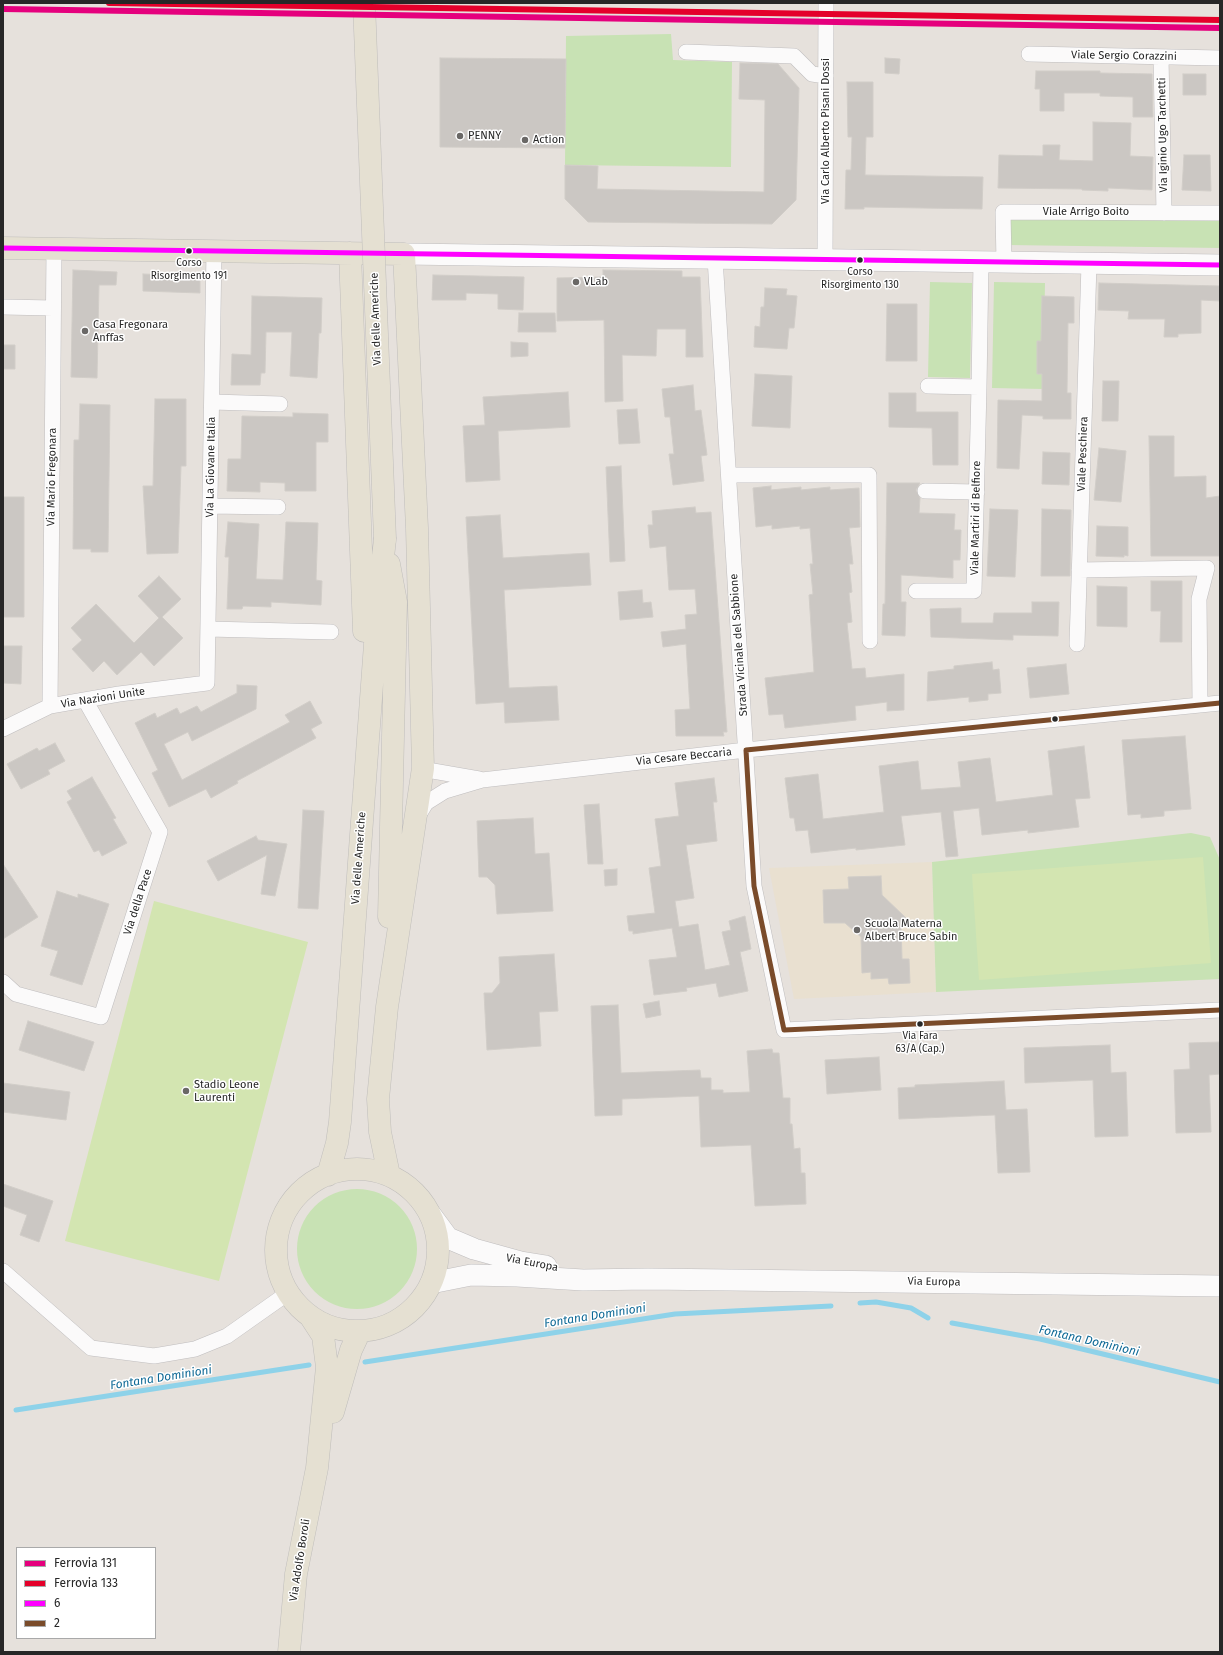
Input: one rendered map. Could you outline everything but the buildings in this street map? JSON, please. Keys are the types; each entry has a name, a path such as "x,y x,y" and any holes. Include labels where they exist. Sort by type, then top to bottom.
{"main road":[{"name":"Via delle Americhe","path":"364,3 385,539 396,602 387,1007"},
{"path":"3,248 1220,265"},
{"path":"350,253 368,743"},
{"path":"389,1174 380,1132 378,1099 387,1007 423,768 417,528 404,254"},
{"name":"Via delle Americhe","path":"328,1175 337,1143 340,1122 378,604 385,539"},
{"path":"394,706 403,748 409,758 423,768"},
{"path":"359,1169 389,1174 409,1187 422,1200 431,1215 436,1232 438,1249 436,1267 431,1283 422,1299 404,1316 394,1322 376,1329 360,1331 342,1330 325,1325 310,1316 298,1306 288,1293 279,1272 276,1250 280,1227 289,1206 301,1193 328,1175 340,1170 359,1169"},
{"name":"Via Europa","path":"431,1215 448,1238 474,1249 528,1263 587,1273 648,1279"},
{"name":"Via Europa","path":"431,1283 471,1275 583,1280 648,1279 1220,1286"},
{"name":"Via Adolfo Boroli","path":"289,1652 296,1574 316,1468 327,1367 323,1336 310,1316"},
{"name":"Via Adolfo Boroli","path":"316,1468 350,1350 360,1331"}],"street":[{"name":"Via Carlo Alberto Pisani Dossi","path":"825,260 826,3"},
{"path":"686,52 794,56 812,74 826,76"},
{"name":"Viale Sergio Corazzini","path":"1029,54 1220,58"},
{"name":"Via Iginio Ugo Tarchetti","path":"1161,57 1164,212"},
{"name":"Viale Arrigo Boito","path":"1004,262 1003,212 1220,213"},
{"name":"Via Mario Fregonara","path":"50,706 54,248"},
{"name":"Via La Giovane Italia","path":"207,683 214,251"},
{"name":"Strada Vicinale del Sabbione","path":"715,258 754,886 784,1030 1220,1010"},
{"name":"Viale Martiri di Belfiore","path":"916,591 974,591 981,262"},
{"name":"Viale Peschiera","path":"1077,644 1089,264"},
{"path":"3,307 53,308"},
{"path":"928,386 979,386"},
{"path":"212,402 280,404"},
{"path":"729,474 869,475 870,641"},
{"path":"925,491 977,492"},
{"path":"210,506 278,507"},
{"path":"1079,570 1207,568 1199,599 1200,705"},
{"path":"208,629 331,632"},
{"name":"Via Nazioni Unite","path":"3,729 50,706 207,683"},
{"name":"Via della Pace","path":"3,982 16,994 101,1017 160,832 85,700"},
{"name":"Via Cesare Beccaria","path":"415,820 426,803 445,791 482,780 746,750 1220,703"},
{"name":"Via Cesare Beccaria","path":"423,768 482,780"},
{"path":"3,1271 91,1348 154,1356 195,1349 227,1336 288,1293"}],"shaded area":[{"name":"Scuola Materna Albert Bruce Sabin","path":"932,862 936,992 794,999 769,868"}],"green space":[{"path":"671,34 673,60 732,62 731,167 565,165 566,36"},
{"path":"1014,215 1220,218 1220,248 1008,245 1008,222"},
{"path":"930,282 972,283 970,378 928,377"},
{"path":"994,282 1045,283 1043,389 992,388"},
{"path":"1191,833 1210,837 1220,860 1220,979 936,992 932,862"},
{"path":"1203,857 1211,963 979,980 972,874"},
{"name":"Stadio Leone Laurenti","path":"154,901 308,942 219,1281 65,1241"},
{"path":"357,1189 380,1194 390,1199 399,1207 407,1216 412,1226 417,1249 412,1272 407,1282 399,1291 390,1299 380,1304 357,1309 334,1304 324,1299 315,1291 307,1282 302,1272 297,1249 302,1226 307,1216 315,1207 324,1199 334,1194"}],"waterway":[{"name":"Fontana Dominioni","path":"860,1303 876,1302 911,1308 928,1318"},
{"name":"Fontana Dominioni","path":"365,1362 675,1314 831,1306"},
{"name":"Fontana Dominioni","path":"952,1323 1040,1339 1220,1382"},
{"name":"Fontana Dominioni","path":"16,1410 309,1365"}],"rail line":[{"name":"133","path":"109,3 1220,20"},
{"name":"131","path":"3,9 1220,28"}],"transit line":[{"name":"6","path":"3,248 1220,265"},
{"name":"2","path":"1220,703 746,750 754,886 784,1030 1220,1010"}],"place":[{"name":"PENNY","path":"460,136"},
{"name":"Action","path":"525,140"},
{"name":"Corso Risorgimento 191","path":"189,251"},
{"name":"Corso Risorgimento 130","path":"860,260"},
{"name":"VLab","path":"576,282"},
{"name":"Casa Fregonara Anffas","path":"85,331"},
{"name":"Scuola Materna Albert Bruce Sabin","path":"857,930"},
{"name":"Via Fara 63/A (Cap.)","path":"920,1024"},
{"name":"Stadio Leone Laurenti","path":"186,1091"}]}
